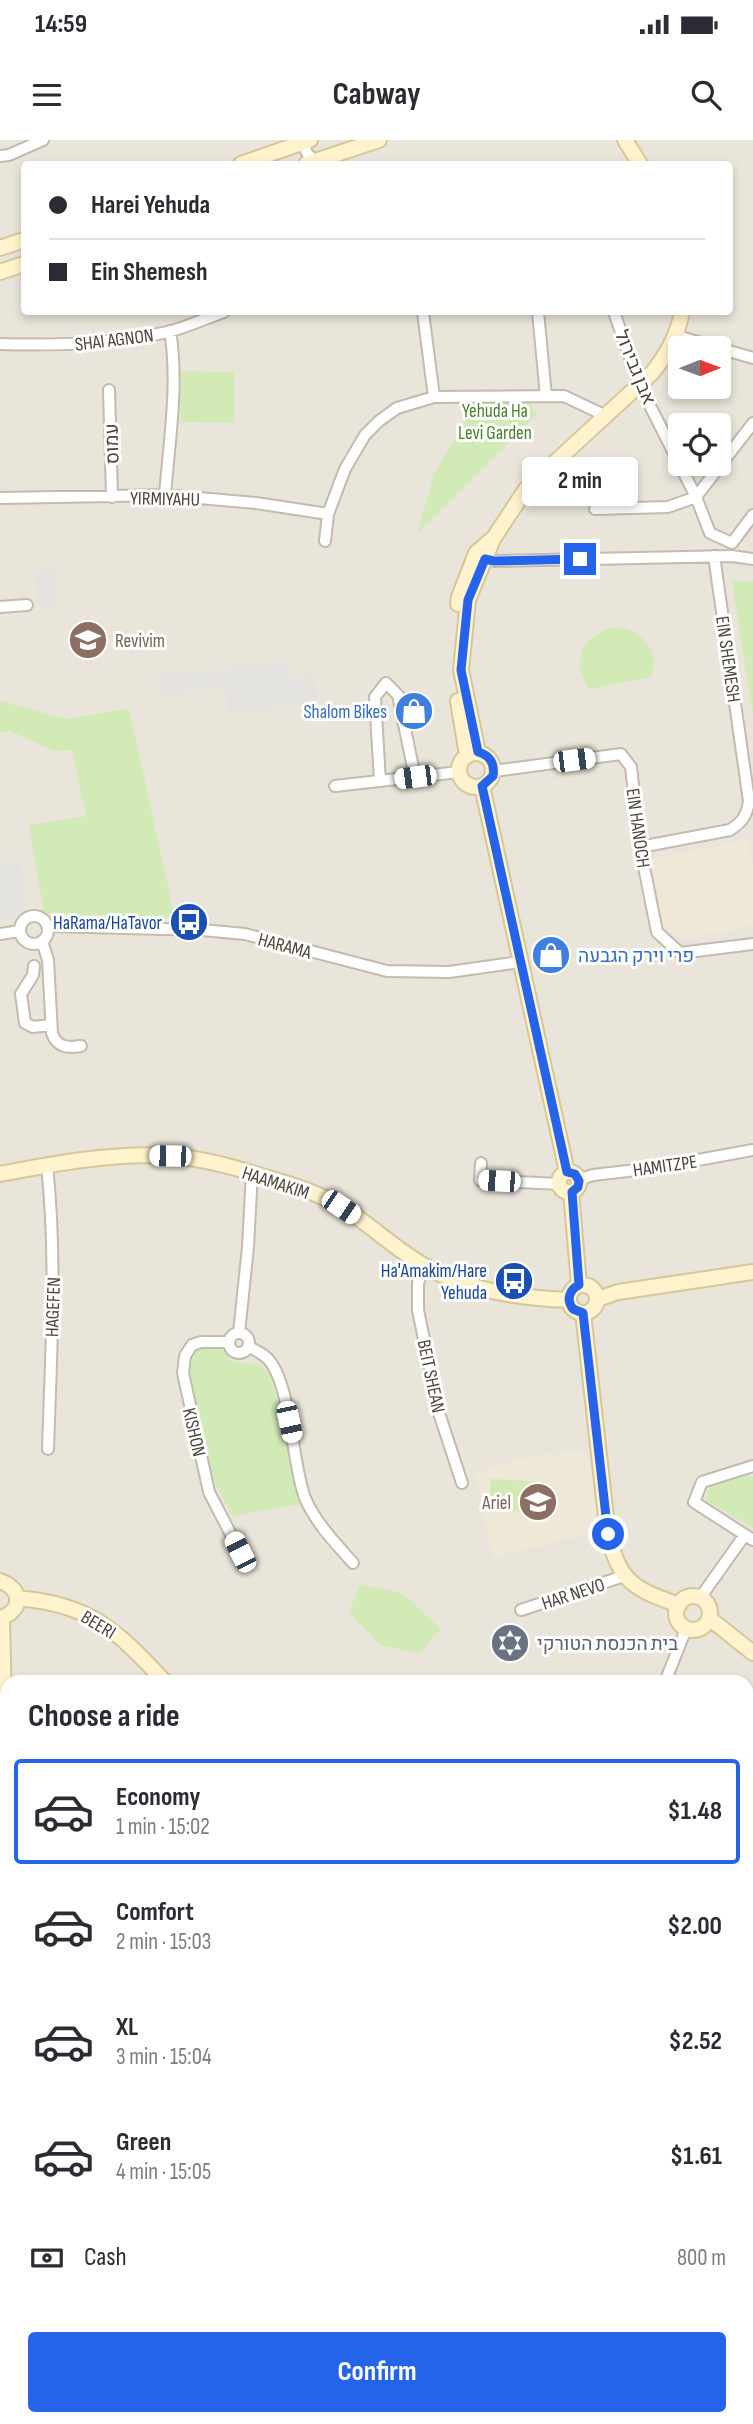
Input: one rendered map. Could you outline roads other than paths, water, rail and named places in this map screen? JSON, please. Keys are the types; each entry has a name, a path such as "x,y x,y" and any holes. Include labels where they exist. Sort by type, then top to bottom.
{"street":[{"path":"0,156 9,155 43,140"},
{"path":"317,161 379,140"},
{"path":"625,140 638,161"},
{"path":"248,161 304,141 310,161"},
{"path":"0,248 21,241"},
{"path":"0,272 21,265"},
{"name":"SHAI AGNON","path":"0,344 80,344 170,331 215,315"},
{"path":"423,315 434,397"},
{"path":"538,315 547,396"},
{"name":"אבן גבירול","path":"615,315 639,384 696,497 710,533 732,543 753,515"},
{"path":"677,336 681,315"},
{"path":"165,495 174,353 170,331"},
{"path":"473,753 452,670 459,597 476,553 492,539 526,489 639,384 668,352"},
{"path":"732,352 753,358"},
{"name":"עמוס","path":"109,390 112,497"},
{"path":"325,541 328,514 345,469 365,435 397,408 434,397 564,396 604,415"},
{"path":"595,509 668,507 696,497 753,423"},
{"name":"YIRMIYAHU","path":"0,498 165,495 256,503 328,514"},
{"path":"473,753 461,670 468,600 492,539"},
{"path":"485,559 494,561 714,556 753,559"},
{"name":"EIN SHEMESH","path":"640,847 730,830 742,822 747,813 749,801 714,556"},
{"path":"0,607 27,605"},
{"path":"380,781 374,697 386,683 398,695 415,777"},
{"path":"473,753 490,759 494,771 490,781 482,786 467,785 459,772 460,764 473,753"},
{"name":"EIN HANOCH","path":"494,771 621,754 631,767 640,847 657,932 680,953 753,944"},
{"path":"335,786 459,772"},
{"path":"482,786 569,1183 579,1285"},
{"path":"31,915 41,917 48,926 47,934 38,944 27,943 19,931 23,920 31,915"},
{"name":"HARAMA","path":"48,926 202,930 245,934 387,971 449,972 520,962"},
{"path":"0,934 19,931"},
{"path":"42,941 48,960 54,1041 58,1045 81,1046"},
{"path":"34,966 33,975 21,995 25,1023 33,1027 51,1025"},
{"name":"HAMITZPE","path":"569,1183 593,1175 654,1168 753,1150"},
{"name":"HAAMAKIM","path":"0,1174 47,1165 140,1156 196,1159 252,1172 298,1187 341,1207 424,1266 467,1284 531,1299 569,1300"},
{"path":"481,1163 480,1180 569,1183"},
{"name":"HAGEFEN","path":"47,1165 53,1262 48,1449"},
{"path":"239,1334 252,1172"},
{"name":"BEIT SHEAN","path":"424,1266 418,1283 418,1310 439,1413 462,1483"},
{"path":"598,1299 592,1287 579,1285 571,1291 569,1300 573,1309 583,1313 594,1308 598,1299 618,1293 753,1272"},
{"path":"583,1313 608,1534 613,1556 624,1576 639,1589 679,1605"},
{"path":"239,1334 248,1338 249,1347 245,1352 236,1353 229,1342 233,1336 239,1334"},
{"name":"KISHON","path":"229,1342 201,1342 192,1345 185,1356 183,1373 209,1492 240,1552"},
{"path":"249,1347 268,1359 275,1369 284,1397 305,1498 324,1529 353,1563"},
{"path":"700,1598 749,1538 694,1502 702,1482 753,1466"},
{"name":"HAR NEVO","path":"521,1610 624,1576"},
{"path":"0,1581 12,1586 17,1598 15,1609 1,1618 3,1675"},
{"name":"BEERI","path":"17,1598 57,1603 96,1618 127,1642 158,1675"},
{"path":"686,1598 700,1598 708,1607 707,1623 698,1630 686,1629 678,1621 679,1605 686,1598"},
{"path":"709,1618 753,1653"},
{"path":"668,1675 686,1629"}],"place":[{"name":"Revivim","path":"88,640"},
{"name":"Shalom Bikes","path":"414,711"},
{"name":"HaRama/HaTavor","path":"189,922"},
{"name":"פרי וירק הגבעה","path":"551,955"},
{"name":"Ha'Amakim/Hare Yehuda","path":"514,1281"},
{"name":"Ariel","path":"538,1502"},
{"name":"בית הכנסת הטורקי","path":"510,1643"}],"park label":[{"name":"Yehuda Ha Levi Garden","path":"495,421"}]}
